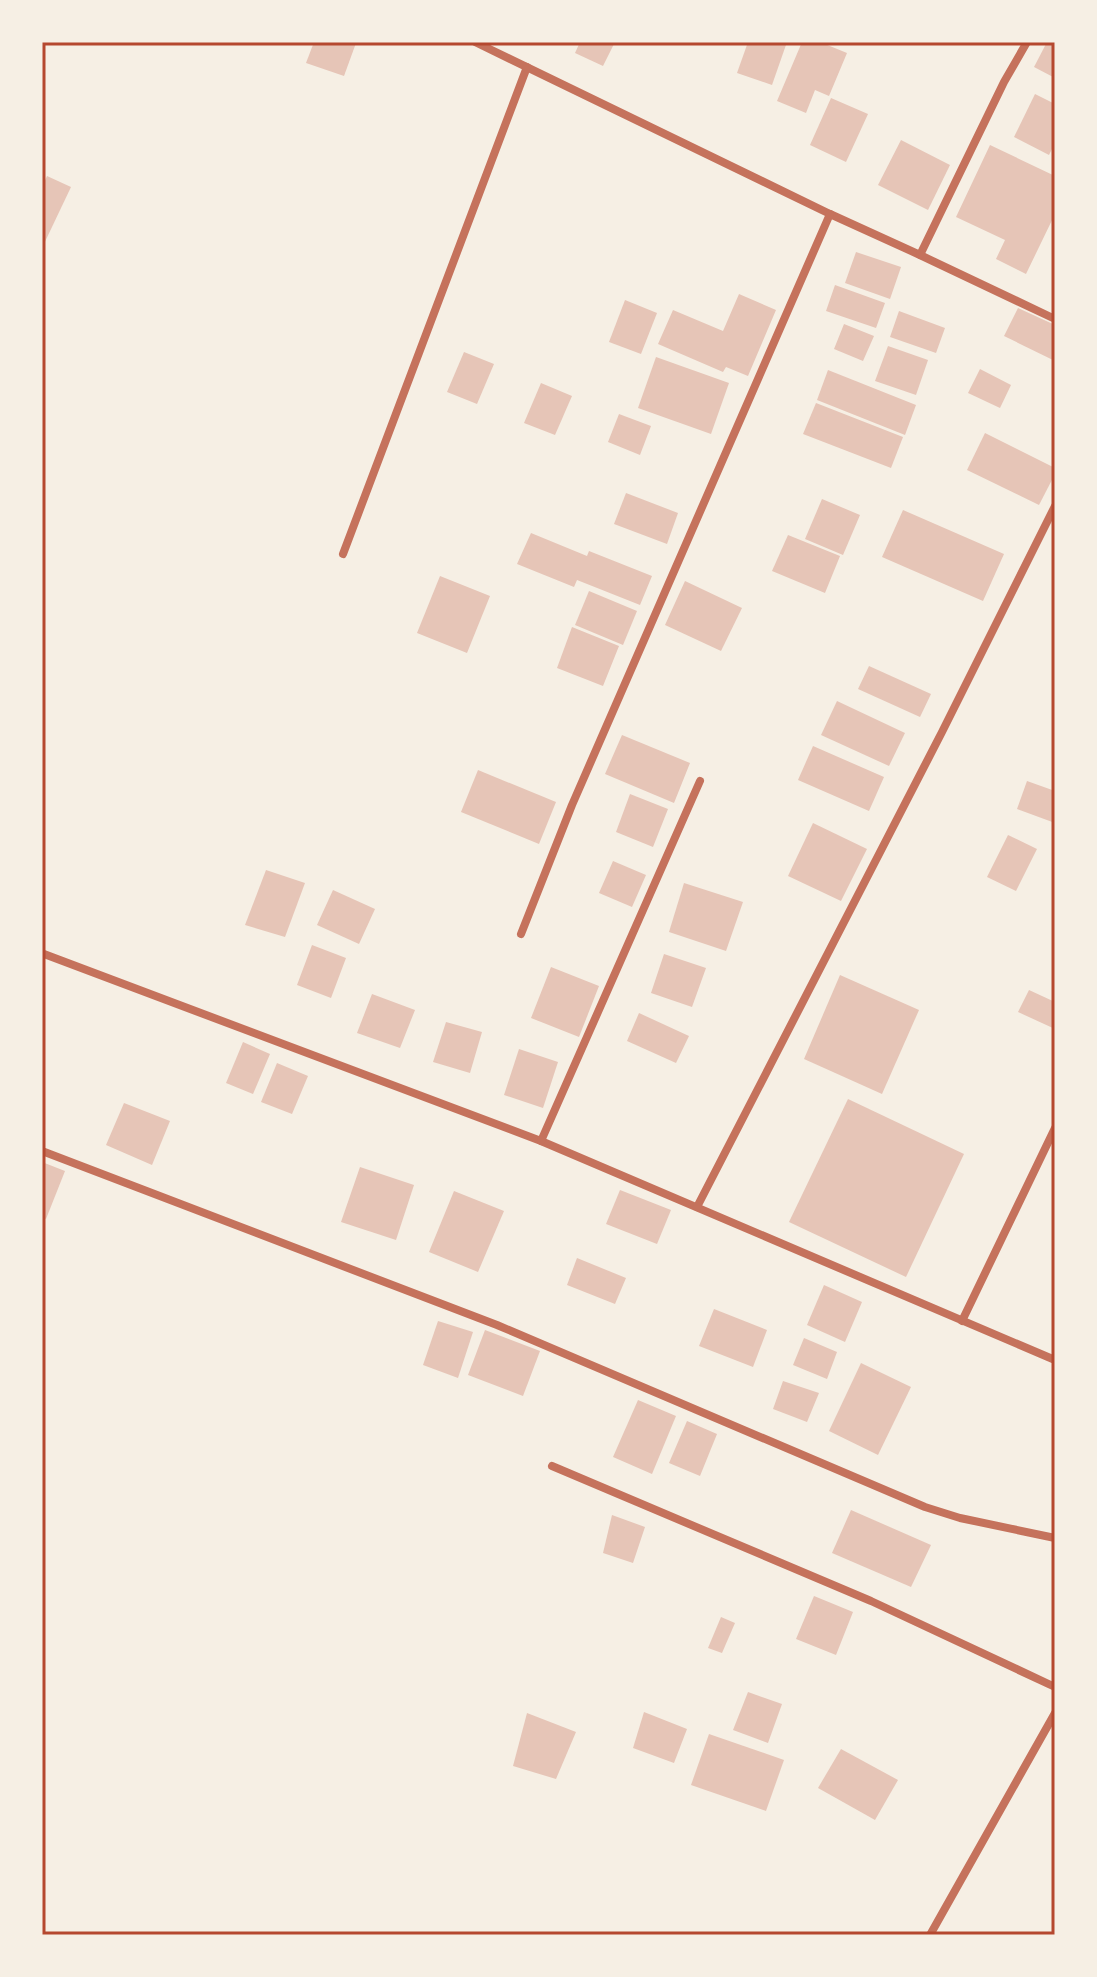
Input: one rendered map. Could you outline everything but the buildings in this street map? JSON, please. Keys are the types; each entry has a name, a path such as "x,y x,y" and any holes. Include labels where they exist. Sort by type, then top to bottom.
{"street":[{"path":"475,42 1055,319"},
{"path":"920,255 1004,82 1027,42"},
{"path":"343,554 527,67"},
{"path":"521,934 572,805 830,214"},
{"path":"697,1207 1055,506"},
{"path":"541,1141 700,781"},
{"path":"44,954 541,1141 1055,1360"},
{"path":"962,1321 1055,1128"},
{"path":"42,1151 497,1325 925,1507 960,1518 1055,1538"},
{"path":"552,1466 871,1601 1055,1687"},
{"path":"930,1935 1055,1713"}]}
